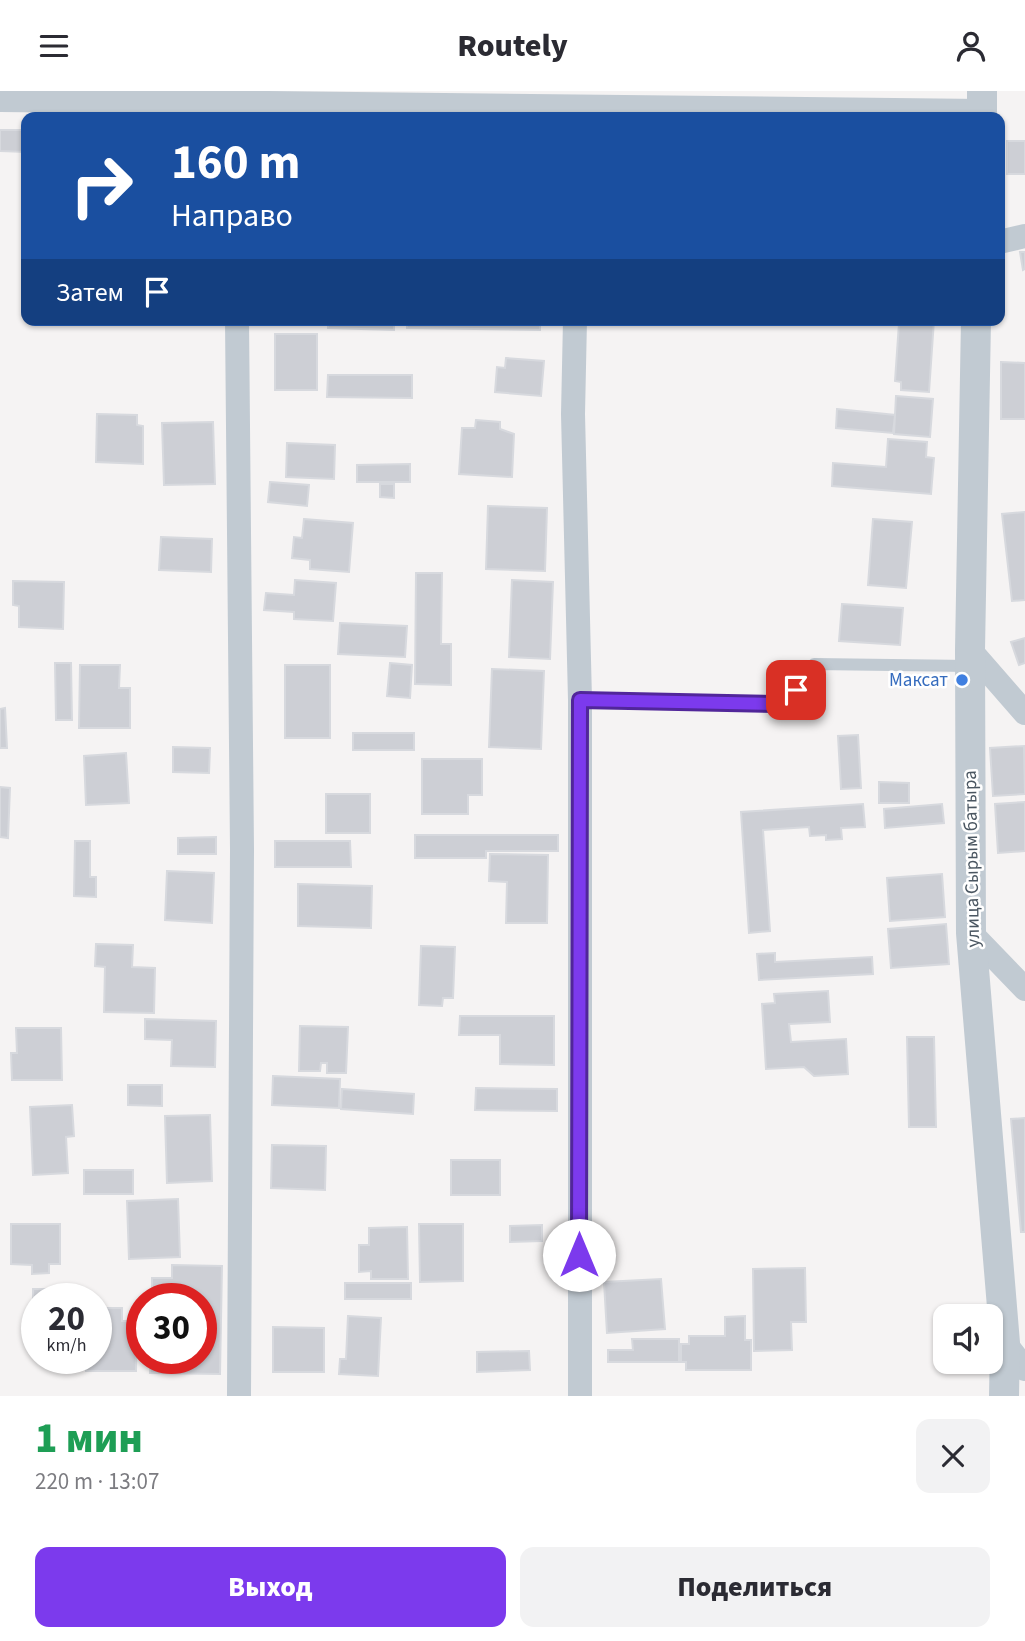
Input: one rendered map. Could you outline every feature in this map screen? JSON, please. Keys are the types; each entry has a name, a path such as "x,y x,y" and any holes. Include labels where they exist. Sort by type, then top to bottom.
{"street":[{"path":"0,100 982,106"},
{"path":"1005,241 1025,236"},
{"path":"237,326 242,850 239,1396"},
{"path":"575,326 573,414 580,700 580,1396"},
{"name":"улица Сырым батыра","path":"976,326 970,658 971,933 1005,1343 1004,1396"},
{"path":"970,658 1025,713"},
{"path":"971,933 1025,989"},
{"path":"1005,1343 1025,1369"}],"lane":[{"path":"580,700 778,704 796,690 814,664 970,658"}],"building":[{"path":"0,130 21,130 21,152 0,151"},
{"path":"1007,141 1025,141 1025,174 1007,174"},
{"path":"1020,252 1025,252 1023,270"},
{"path":"394,326 394,330 328,328"},
{"path":"540,326 540,330 407,328"},
{"path":"899,326 934,326 929,392 901,390 901,382 895,381"},
{"path":"275,334 317,334 317,390 275,390"},
{"path":"506,358 544,361 541,396 495,392 497,367 505,368"},
{"path":"1001,362 1025,363 1025,419 1001,419"},
{"path":"328,375 412,375 412,398 327,397"},
{"path":"896,396 933,399 930,437 894,434"},
{"path":"837,409 895,415 893,433 836,428"},
{"path":"97,414 137,415 137,425 143,426 143,464 96,462"},
{"path":"476,420 500,422 500,429 514,434 512,477 459,474 462,428 475,428"},
{"path":"213,422 215,484 164,485 162,423"},
{"path":"888,439 927,442 926,457 934,458 931,494 832,486 833,463 886,467"},
{"path":"287,443 335,445 334,479 286,477"},
{"path":"410,464 410,482 357,482 357,465"},
{"path":"270,482 309,485 307,506 268,502"},
{"path":"380,484 394,484 394,498 380,497"},
{"path":"488,506 547,508 545,571 486,569"},
{"path":"1025,512 1025,600 1012,601 1002,514"},
{"path":"304,519 353,523 349,572 310,569 310,560 292,558 294,537 302,538"},
{"path":"873,519 912,522 906,588 868,585"},
{"path":"161,537 212,539 211,572 159,570"},
{"path":"416,573 442,573 441,644 451,644 451,685 415,684"},
{"path":"295,580 336,583 333,621 294,619 294,612 264,610 266,593 294,595"},
{"path":"512,580 553,582 550,659 509,657"},
{"path":"13,581 64,582 63,629 19,627 19,606 13,605"},
{"path":"842,604 903,608 900,645 839,641"},
{"path":"340,623 407,626 405,657 338,654"},
{"path":"1025,638 1025,663 1019,665 1011,642"},
{"path":"55,663 71,663 72,720 56,720"},
{"path":"390,663 412,665 410,698 387,696"},
{"path":"80,665 120,665 119,688 130,688 130,728 79,728"},
{"path":"285,665 330,665 330,738 285,738"},
{"path":"492,669 544,671 541,749 489,747"},
{"path":"5,708 7,748 0,748 0,709"},
{"path":"353,733 414,733 414,750 353,750"},
{"path":"858,735 861,788 841,789 838,736"},
{"path":"1024,746 1025,794 993,796 990,748"},
{"path":"173,747 210,748 209,773 173,772"},
{"path":"126,753 129,803 86,805 84,756"},
{"path":"422,759 482,759 482,795 468,795 468,814 422,814"},
{"path":"879,782 909,783 909,803 879,803"},
{"path":"0,787 10,788 8,838 0,837"},
{"path":"326,794 370,794 370,833 326,833"},
{"path":"1025,802 1025,851 998,853 995,804"},
{"path":"863,804 865,827 841,828 842,839 826,840 826,835 810,836 809,827 763,830 770,931 749,933 741,812"},
{"path":"942,804 944,823 885,828 884,809"},
{"path":"415,835 558,835 558,851 486,851 486,858 415,858"},
{"path":"216,837 216,854 178,854 178,838"},
{"path":"75,841 90,841 90,877 96,877 96,897 74,896"},
{"path":"275,841 350,841 351,867 275,867"},
{"path":"490,854 548,855 547,923 506,923 507,882 489,881"},
{"path":"167,871 214,873 212,923 165,920"},
{"path":"942,874 945,917 890,921 887,878"},
{"path":"298,884 372,886 371,928 298,926"},
{"path":"946,924 949,964 891,968 888,929"},
{"path":"96,944 133,945 132,967 155,968 154,1013 104,1012 105,967 95,966"},
{"path":"421,946 455,947 453,998 443,998 442,1006 419,1005"},
{"path":"775,953 775,962 872,957 873,974 759,980 757,954"},
{"path":"828,991 830,1022 789,1024 791,1042 846,1039 848,1074 814,1076 804,1067 766,1069 762,1004 775,1003 774,994"},
{"path":"460,1016 554,1016 554,1065 500,1064 500,1035 459,1035"},
{"path":"145,1019 216,1021 215,1067 171,1066 172,1040 145,1039"},
{"path":"300,1026 348,1027 346,1073 327,1073 327,1063 321,1063 320,1071 299,1071"},
{"path":"16,1028 61,1028 62,1080 12,1080 11,1053 17,1053"},
{"path":"907,1037 934,1037 936,1127 909,1127"},
{"path":"273,1076 340,1079 339,1108 272,1105"},
{"path":"128,1085 162,1085 162,1106 128,1105"},
{"path":"476,1088 557,1089 557,1111 475,1110"},
{"path":"342,1089 414,1094 413,1114 341,1109"},
{"path":"72,1105 74,1136 66,1137 68,1173 33,1175 30,1107"},
{"path":"210,1115 212,1181 167,1183 165,1116"},
{"path":"1025,1118 1025,1232 1021,1232 1011,1119"},
{"path":"272,1145 326,1146 325,1190 271,1188"},
{"path":"451,1160 500,1160 500,1195 451,1195"},
{"path":"84,1170 133,1170 133,1194 84,1194"},
{"path":"178,1199 180,1257 129,1259 127,1201"},
{"path":"11,1224 60,1224 60,1264 49,1264 49,1273 32,1274 32,1265 11,1264"},
{"path":"419,1224 463,1224 463,1281 420,1282"},
{"path":"542,1225 542,1241 510,1242 510,1226"},
{"path":"407,1227 408,1279 371,1279 371,1271 359,1272 359,1245 369,1245 369,1228"},
{"path":"172,1265 222,1266 220,1374 217,1374 217,1283 152,1283 152,1278 172,1278"},
{"path":"805,1268 806,1322 791,1322 792,1350 754,1351 753,1269"},
{"path":"661,1279 665,1329 607,1333 604,1282"},
{"path":"345,1283 411,1283 411,1299 345,1299"},
{"path":"112,1308 122,1308 122,1321 126,1321 126,1371 112,1371"},
{"path":"348,1316 381,1318 378,1376 339,1374 340,1359 346,1359"},
{"path":"745,1316 745,1340 751,1340 751,1370 686,1370 686,1362 681,1362 681,1344 689,1344 689,1336 725,1336 725,1317"},
{"path":"273,1327 324,1328 324,1372 273,1372"},
{"path":"632,1339 679,1339 679,1362 608,1362 608,1350 633,1350"},
{"path":"529,1351 530,1370 477,1372 477,1352"}],"place":[{"name":"Максат","path":"962,680"}],"route":[{"path":"579,1255 580,700 778,704 796,690"}]}
